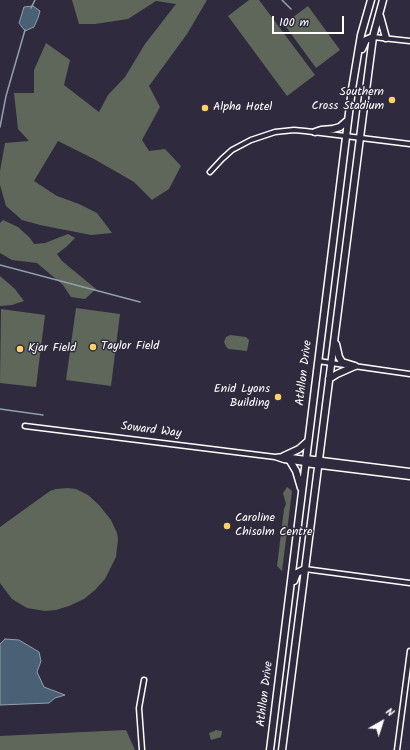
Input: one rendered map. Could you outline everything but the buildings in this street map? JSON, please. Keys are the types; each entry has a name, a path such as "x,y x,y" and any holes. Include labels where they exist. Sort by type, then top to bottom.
{"main road":[{"name":"Athllon Drive","path":"270,750 354,72 366,14 371,0"},
{"name":"Athllon Drive","path":"282,750 373,37 383,0"},
{"path":"379,12 386,38"},
{"path":"366,14 365,29 373,37"},
{"path":"354,72 364,42 368,38 373,37"},
{"path":"316,132 340,127 348,120"},
{"path":"335,334 339,357 345,364 355,366"},
{"path":"329,379 332,376 355,366"},
{"path":"284,456 299,449 308,440"},
{"path":"290,461 296,471 302,491"},
{"name":"Soward Way","path":"306,461 410,476"},
{"name":"Soward Way","path":"319,463 410,472"},
{"path":"295,549 295,563 299,568 305,569"},
{"path":"288,601 295,575 299,571 305,569"}],"street":[{"path":"373,37 410,41"},
{"path":"210,172 232,150 251,140 284,131 294,130 316,132 410,144"},
{"path":"318,362 410,374"},
{"name":"Soward Way","path":"25,426 275,457 290,461 306,461"},
{"name":"Soward Way","path":"275,457 284,456 306,461"},
{"path":"305,569 410,583"},
{"path":"398,750 410,651"},
{"path":"142,750 139,708 144,680"}],"shaded area":[{"path":"72,0 207,0 187,34 149,86 160,107 142,140 149,151 165,149 181,166 169,189 152,200 134,182 94,159 58,141 34,181 57,196 79,204 97,213 112,233 91,235 22,220 6,206 0,185 0,171 5,143 29,141 18,129 14,93 34,93 34,70 46,43 70,60 64,85 99,112 108,95 125,77 145,44 176,4 156,1 128,19 95,24 79,24"},
{"path":"249,0 259,0 315,75 287,96 228,16"},
{"path":"308,6 340,50 316,68 284,24"},
{"path":"3,220 18,227 34,244 45,243 68,234 75,238 57,254 62,261 96,289 85,299 71,297 63,285 37,263 12,260 0,253 0,223"},
{"path":"0,276 15,289 24,301 12,305 0,306"},
{"name":"Taylor Field","path":"76,308 120,314 111,386 66,380"},
{"name":"Kjar Field","path":"1,309 45,315 36,387 0,383"},
{"path":"230,335 246,337 249,340 247,351 227,348 224,342 226,337"},
{"path":"287,487 292,491 282,571 277,566 284,509 286,504 283,493"},
{"path":"68,488 76,489 88,495 99,505 111,520 118,539 116,557 105,579 84,599 56,610 45,611 27,608 12,599 0,583 0,527 50,491"},
{"path":"126,730 135,750 0,750 0,736"},
{"path":"215,730 222,731 221,737 211,740 209,733"}],"water":[{"path":"33,6 40,11 38,18 34,27 25,31 19,23 24,7"},
{"path":"5,639 19,640 39,652 41,661 37,672 44,687 65,695 55,698 49,703 0,705 0,644"}],"waterway":[{"path":"31,8 35,0"},
{"path":"282,0 291,9"},
{"path":"0,127 6,96 25,30"},
{"path":"0,265 140,302"},
{"path":"0,409 43,415"}],"place":[{"name":"Southern Cross Stadium","path":"392,100"},
{"name":"Alpha Hotel","path":"205,108"},
{"name":"Taylor Field","path":"93,347"},
{"name":"Kjar Field","path":"20,349"},
{"name":"Enid Lyons Building","path":"278,397"},
{"name":"Caroline Chisolm Centre","path":"227,526"}]}
